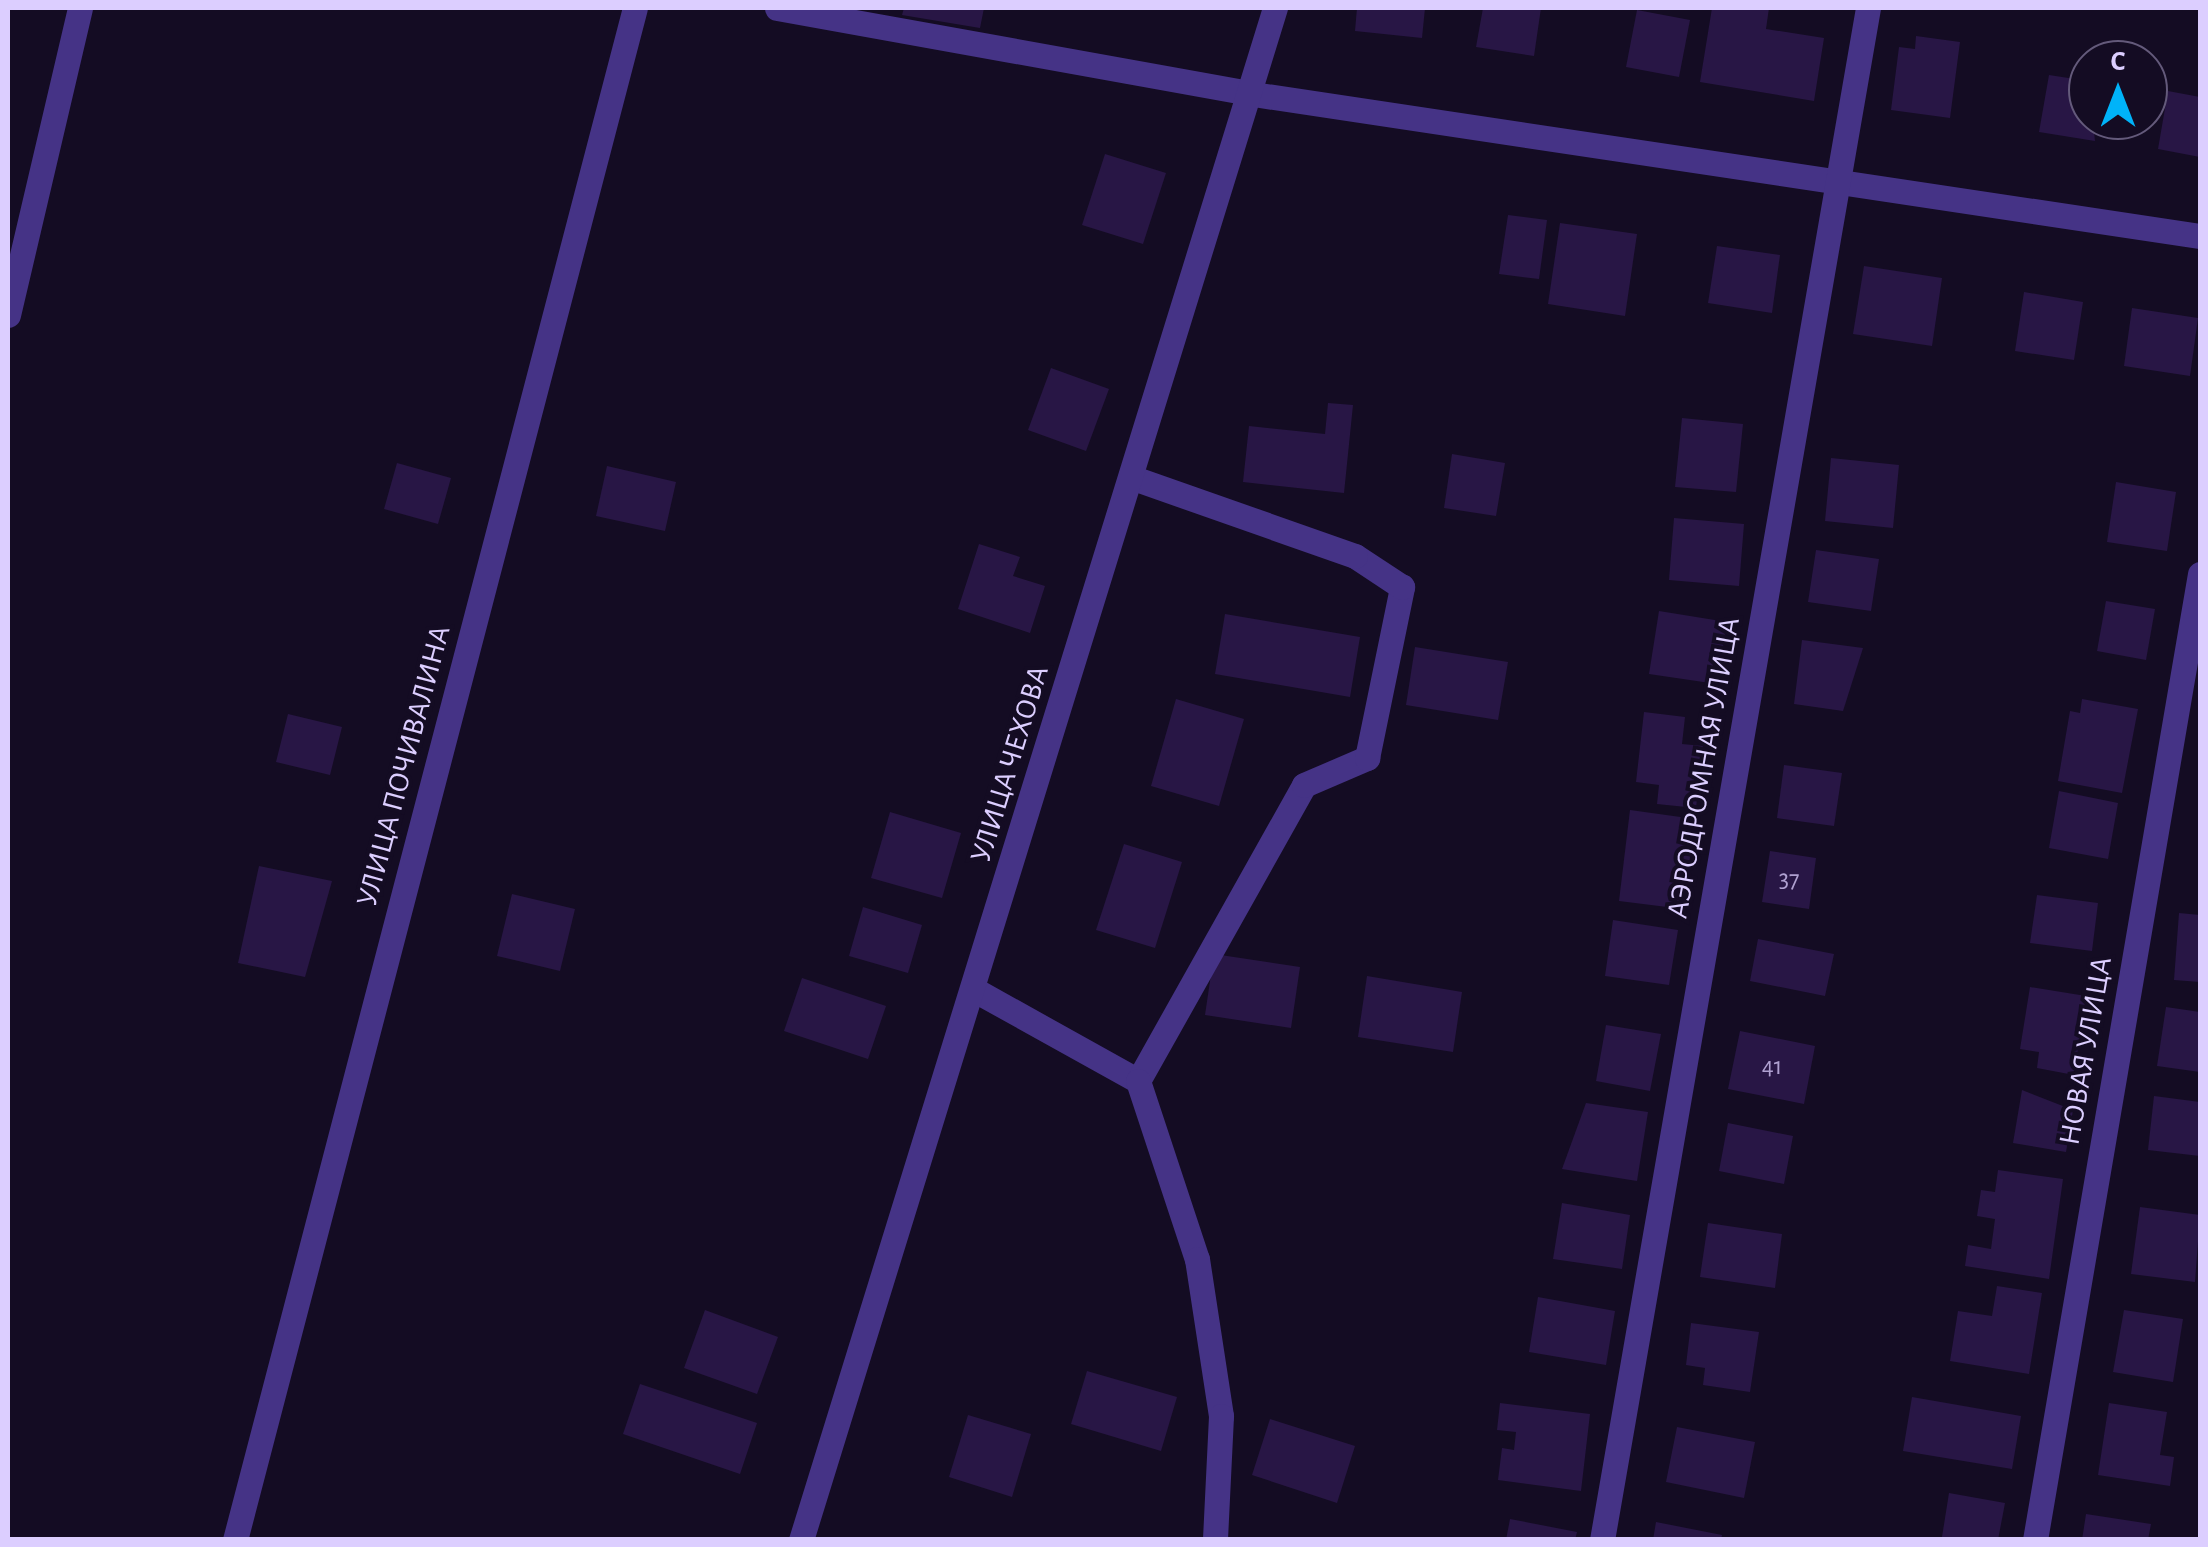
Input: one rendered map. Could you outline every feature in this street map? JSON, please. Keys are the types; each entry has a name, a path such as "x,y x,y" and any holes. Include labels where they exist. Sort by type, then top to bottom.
{"street":[{"path":"8,315 80,8"},
{"name":"УЛИЦА ПОЧИВАЛИНА","path":"234,1540 634,8"},
{"path":"777,8 1253,94 2200,236"},
{"name":"УЛИЦА ЧЕХОВА","path":"802,1540 1253,94 1275,8"},
{"name":"АЭРОДРОМНАЯ УЛИЦА","path":"1602,1540 1868,8"},
{"path":"1133,478 1355,556 1402,587 1367,758 1304,785 1138,1081"},
{"name":"НОВАЯ УЛИЦА","path":"2035,1540 2200,574"},
{"path":"973,990 1138,1081 1198,1259 1221,1416 1215,1540"}],"building":[{"path":"904,8 984,8 980,28 902,15"},
{"path":"1357,8 1425,8 1422,38 1355,31"},
{"path":"1483,8 1541,8 1534,56 1476,47"},
{"path":"1712,8 1769,8 1766,29 1824,38 1814,101 1700,82"},
{"path":"1637,10 1690,20 1679,77 1626,67"},
{"path":"1916,36 1960,42 1950,118 1891,110 1899,47 1915,49"},
{"path":"2049,75 2068,78 2068,137 2039,132"},
{"path":"2168,91 2200,97 2200,157 2158,149 2160,140 2168,140"},
{"path":"1105,154 1166,173 1143,244 1082,225"},
{"path":"1508,215 1547,220 1539,279 1499,274"},
{"path":"1560,223 1637,234 1625,316 1548,304"},
{"path":"1717,246 1780,255 1772,313 1708,303"},
{"path":"1864,266 1942,278 1932,346 1853,334"},
{"path":"2024,292 2083,302 2074,360 2015,351"},
{"path":"2132,308 2198,318 2190,376 2124,366"},
{"path":"1051,368 1109,389 1086,451 1028,430"},
{"path":"1328,403 1353,405 1344,493 1243,482 1249,426 1325,434"},
{"path":"1682,418 1743,424 1736,492 1675,487"},
{"path":"1452,454 1505,463 1496,516 1444,508"},
{"path":"1831,458 1899,465 1893,528 1825,521"},
{"path":"397,463 451,478 438,524 384,509"},
{"path":"607,466 676,482 665,531 596,516"},
{"path":"2116,482 2176,492 2167,551 2107,542"},
{"path":"1674,518 1744,524 1739,586 1669,580"},
{"path":"979,544 1020,557 1013,576 1045,586 1030,633 958,609"},
{"path":"1816,550 1879,559 1871,611 1808,602"},
{"path":"2106,601 2155,609 2146,660 2097,651"},
{"path":"1659,611 1727,622 1717,684 1649,674"},
{"path":"1225,614 1360,637 1350,697 1215,674"},
{"path":"1802,640 1863,648 1843,711 1794,704"},
{"path":"1415,647 1508,662 1498,720 1406,705"},
{"path":"1176,699 1244,719 1219,806 1151,786"},
{"path":"2082,699 2138,709 2122,793 2058,781 2070,711 2080,713"},
{"path":"1644,712 1685,717 1682,744 1703,746 1696,808 1657,804 1659,785 1636,782"},
{"path":"288,714 342,727 330,775 276,762"},
{"path":"1784,765 1842,773 1834,826 1777,818"},
{"path":"2059,791 2118,803 2108,859 2049,848"},
{"path":"1630,810 1695,819 1683,909 1619,901"},
{"path":"890,812 961,833 942,898 871,878"},
{"path":"1124,844 1182,862 1155,948 1096,930"},
{"path":"1770,851 1816,858 1809,909 1762,902"},
{"path":"259,866 332,881 305,977 238,963"},
{"path":"512,894 575,909 560,971 497,956"},
{"path":"2037,895 2098,903 2092,951 2030,943"},
{"path":"863,907 922,925 908,973 849,956"},
{"path":"2179,913 2200,915 2200,982 2174,980"},
{"path":"1613,920 1678,930 1669,985 1605,976"},
{"path":"1758,939 1834,954 1825,996 1750,981"},
{"path":"1214,954 1300,967 1291,1028 1205,1015"},
{"path":"1367,976 1462,992 1453,1052 1358,1037"},
{"path":"802,978 886,1006 868,1059 784,1031"},
{"path":"2030,987 2086,996 2074,1075 2037,1068 2039,1052 2020,1049"},
{"path":"2166,1007 2200,1012 2200,1072 2157,1066"},
{"path":"1606,1025 1661,1034 1650,1091 1596,1081"},
{"path":"1740,1031 1815,1046 1804,1104 1728,1089"},
{"path":"2022,1090 2073,1110 2066,1152 2013,1143"},
{"path":"2154,1096 2200,1102 2200,1156 2148,1150"},
{"path":"1586,1103 1648,1112 1637,1181 1562,1169"},
{"path":"1728,1123 1793,1136 1784,1184 1719,1171"},
{"path":"1998,1170 2063,1179 2049,1279 1965,1266 1968,1245 1991,1249 1995,1219 1977,1216 1981,1190 1995,1192"},
{"path":"1562,1203 1630,1215 1622,1269 1553,1259"},
{"path":"2140,1207 2200,1215 2195,1282 2131,1274"},
{"path":"1708,1223 1782,1234 1775,1288 1700,1277"},
{"path":"1997,1286 2042,1293 2029,1374 1950,1361 1958,1311 1992,1316"},
{"path":"1538,1297 1615,1311 1606,1365 1529,1352"},
{"path":"705,1310 778,1337 757,1394 684,1368"},
{"path":"2124,1310 2183,1319 2173,1382 2113,1372"},
{"path":"1691,1323 1759,1332 1750,1392 1703,1385 1705,1368 1686,1365"},
{"path":"1087,1371 1177,1397 1161,1451 1071,1424"},
{"path":"640,1384 757,1423 740,1474 623,1434"},
{"path":"1912,1397 2021,1416 2012,1469 1903,1451"},
{"path":"1500,1403 1590,1414 1581,1491 1498,1480 1502,1448 1514,1450 1516,1432 1497,1430"},
{"path":"2109,1403 2167,1412 2160,1455 2174,1457 2170,1486 2098,1475"},
{"path":"968,1415 1031,1434 1012,1497 949,1477"},
{"path":"1270,1419 1355,1446 1337,1503 1252,1475"},
{"path":"1677,1427 1755,1442 1744,1498 1666,1482"},
{"path":"1949,1493 2005,1503 1998,1540 1942,1537"},
{"path":"2086,1514 2151,1524 2148,1540 2082,1540"},
{"path":"1510,1519 1577,1532 1575,1540 1506,1540"},
{"path":"1656,1522 1722,1535 1721,1540 1653,1540"}]}
